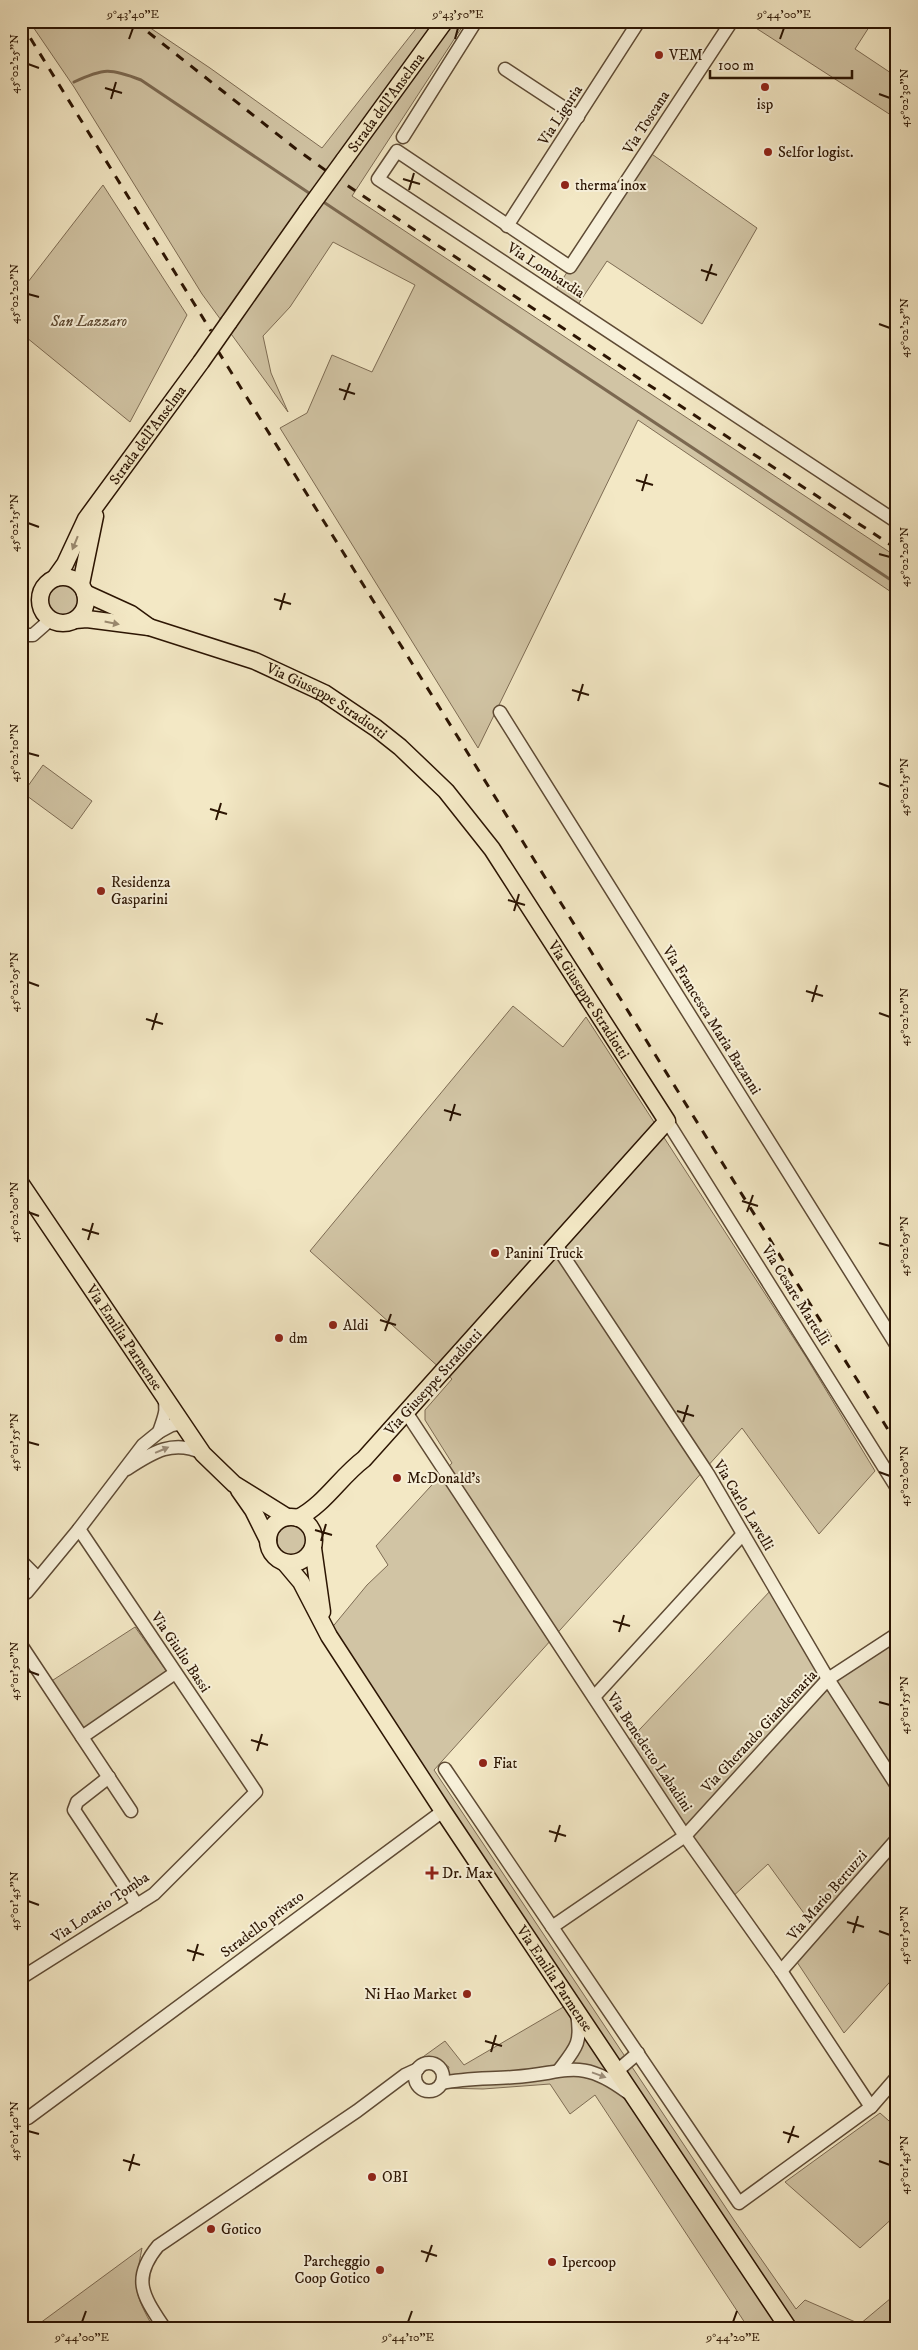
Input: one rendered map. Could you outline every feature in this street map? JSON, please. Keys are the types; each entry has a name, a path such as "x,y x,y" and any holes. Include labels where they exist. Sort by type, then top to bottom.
{"main road":[{"name":"Strada dell'Anselma","path":"55,578 66,564 86,519 201,362 306,211 445,21"},
{"name":"Strada dell'Anselma","path":"83,588 95,509"},
{"path":"55,578 74,579 83,588 85,607 75,620 66,623 50,620 40,608 39,598 44,585 55,578"},
{"name":"Via Giuseppe Stradiotti","path":"83,588 132,614 148,627"},
{"name":"Via Giuseppe Stradiotti","path":"75,620 96,620 148,627 255,661 317,690 376,728 429,773 468,817 492,849 667,1121 364,1459 318,1505 293,1517"},
{"name":"Via Emilia Parmense","path":"21,1184 203,1454 234,1484 253,1510 268,1540"},
{"name":"Via Giuseppe Stradiotti","path":"314,1541 324,1511 360,1469 364,1459"},
{"name":"Via Emilia Parmense","path":"234,1484 293,1517"},
{"path":"293,1517 308,1524 314,1541 305,1559 293,1564 285,1563 272,1554 268,1540 273,1525 293,1517"},
{"name":"Via Emilia Parmense","path":"314,1541 324,1627"},
{"name":"Via Emilia Parmense","path":"285,1563 301,1582 324,1627 442,1811 789,2329"}],"street":[{"path":"403,137 476,21"},
{"name":"Via Liguria","path":"507,226 639,21"},
{"name":"Via Toscana","path":"570,266 732,21"},
{"path":"505,69 578,117"},
{"name":"Via Lombardia","path":"570,266 507,226 397,151 378,179 897,522"},
{"path":"21,635 34,635 50,620"},
{"name":"Via Francesca Maria Bazanni","path":"500,712 897,1346"},
{"name":"Via Cesare Martelli","path":"667,1121 897,1488"},
{"name":"Via Carlo Lavelli","path":"556,1245 708,1474 828,1679 897,1786"},
{"path":"158,1387 166,1403 158,1432"},
{"name":"Via Benedetto Labadini","path":"406,1412 686,1836 781,1971 872,2107"},
{"path":"21,1596 79,1529 143,1445 158,1432 172,1425 183,1423"},
{"path":"123,1472 169,1447 186,1447 203,1454"},
{"name":"Via Giulio Bassi","path":"79,1529 256,1792"},
{"path":"594,1697 743,1534"},
{"path":"21,1561 38,1578"},
{"name":"Via Gherando Giandemaria","path":"552,1926 686,1836 828,1679 897,1634"},
{"path":"21,1645 131,1811"},
{"path":"82,1737 175,1673"},
{"name":"Via Emilia Parmense","path":"445,1768 739,2203 872,2107"},
{"path":"109,1777 77,1802 74,1810 137,1905"},
{"name":"Via Lotario Tomba","path":"21,1978 154,1894 256,1792"},
{"name":"Stradello privato","path":"28,2118 442,1811"},
{"name":"Via Mario Bertuzzi","path":"781,1971 897,1840"},
{"path":"559,2070 578,2045 580,2036 577,2012"},
{"path":"617,2071 638,2053"},
{"path":"165,2329 145,2298 142,2278 146,2260 158,2246 418,2069 430,2063 441,2070 464,2079"},
{"path":"417,2083 418,2069"},
{"path":"395,2083 407,2081 417,2083 427,2090 436,2089 442,2083 464,2079 516,2077 574,2069 600,2075 611,2080 634,2097"},
{"path":"441,2070 442,2083"},
{"path":"872,2107 897,2077"}],"green space":[{"path":"29,21 140,21 210,68 322,148 422,21 466,21 352,196 897,557 897,596 638,420 478,748 280,428 307,413 332,355 372,372 415,285 333,242 290,307 263,336 271,373 288,412 202,294 74,87"},
{"path":"745,21 873,21 855,49 897,77 897,119"},
{"path":"646,150 757,228 702,324 607,261 575,309 553,294"},
{"name":"San Lazzaro","path":"103,185 187,315 130,422 21,333 21,291"},
{"path":"64,585 75,590 80,601 75,612 64,617 53,612 48,601 53,590"},
{"path":"43,765 92,801 72,829 23,793"},
{"path":"513,1006 563,1047 586,1017 806,1357 875,1471 819,1534 742,1428 434,1770 734,2220 796,2309 805,2300 860,2324 897,2293 897,2329 749,2329 595,2095 570,2114 550,2084 483,2089 443,2088 449,2067 439,2060 420,2059 445,2041 464,2065 572,2002 330,1630 367,1585 388,1565 376,1546 452,1463 425,1420 425,1410 452,1379 310,1251"},
{"path":"292,1525 303,1529 307,1540 303,1551 292,1555 281,1551 277,1540 281,1529"},
{"path":"772,1589 830,1680 891,1639 897,1650 897,1974 844,2033 797,1962 832,1922 814,1927 768,1864 730,1899 625,1745"},
{"path":"135,1627 167,1672 79,1732 50,1682"},
{"path":"880,2113 897,2128 897,2214 860,2248 785,2182"},
{"path":"142,2248 137,2290 142,2306 154,2329 32,2329"}],"waterway":[{"path":"74,82 93,74 107,71 122,73 141,80 312,195"},
{"path":"322,201 897,584"}],"railway":[{"path":"134,21 296,149 339,180 897,549"},
{"path":"21,23 211,331"},
{"path":"218,351 897,1444"}],"place":[{"name":"VEM","path":"659,55"},
{"name":"isp","path":"765,87"},
{"name":"Selfor logist.","path":"768,152"},
{"name":"therma inox","path":"565,185"},
{"name":"Residenza Gasparini","path":"101,891"},
{"name":"Panini Truck","path":"495,1253"},
{"name":"Aldi","path":"333,1325"},
{"name":"dm","path":"279,1338"},
{"name":"McDonald's","path":"397,1478"},
{"name":"Fiat","path":"483,1763"},
{"name":"Dr. Max","path":"432,1873"},
{"name":"Ni Hao Market","path":"467,1994"},
{"name":"OBI","path":"372,2177"},
{"name":"Gotico","path":"211,2229"},
{"name":"Ipercoop","path":"552,2262"},
{"name":"Parcheggio Coop Gotico","path":"380,2270"}]}
